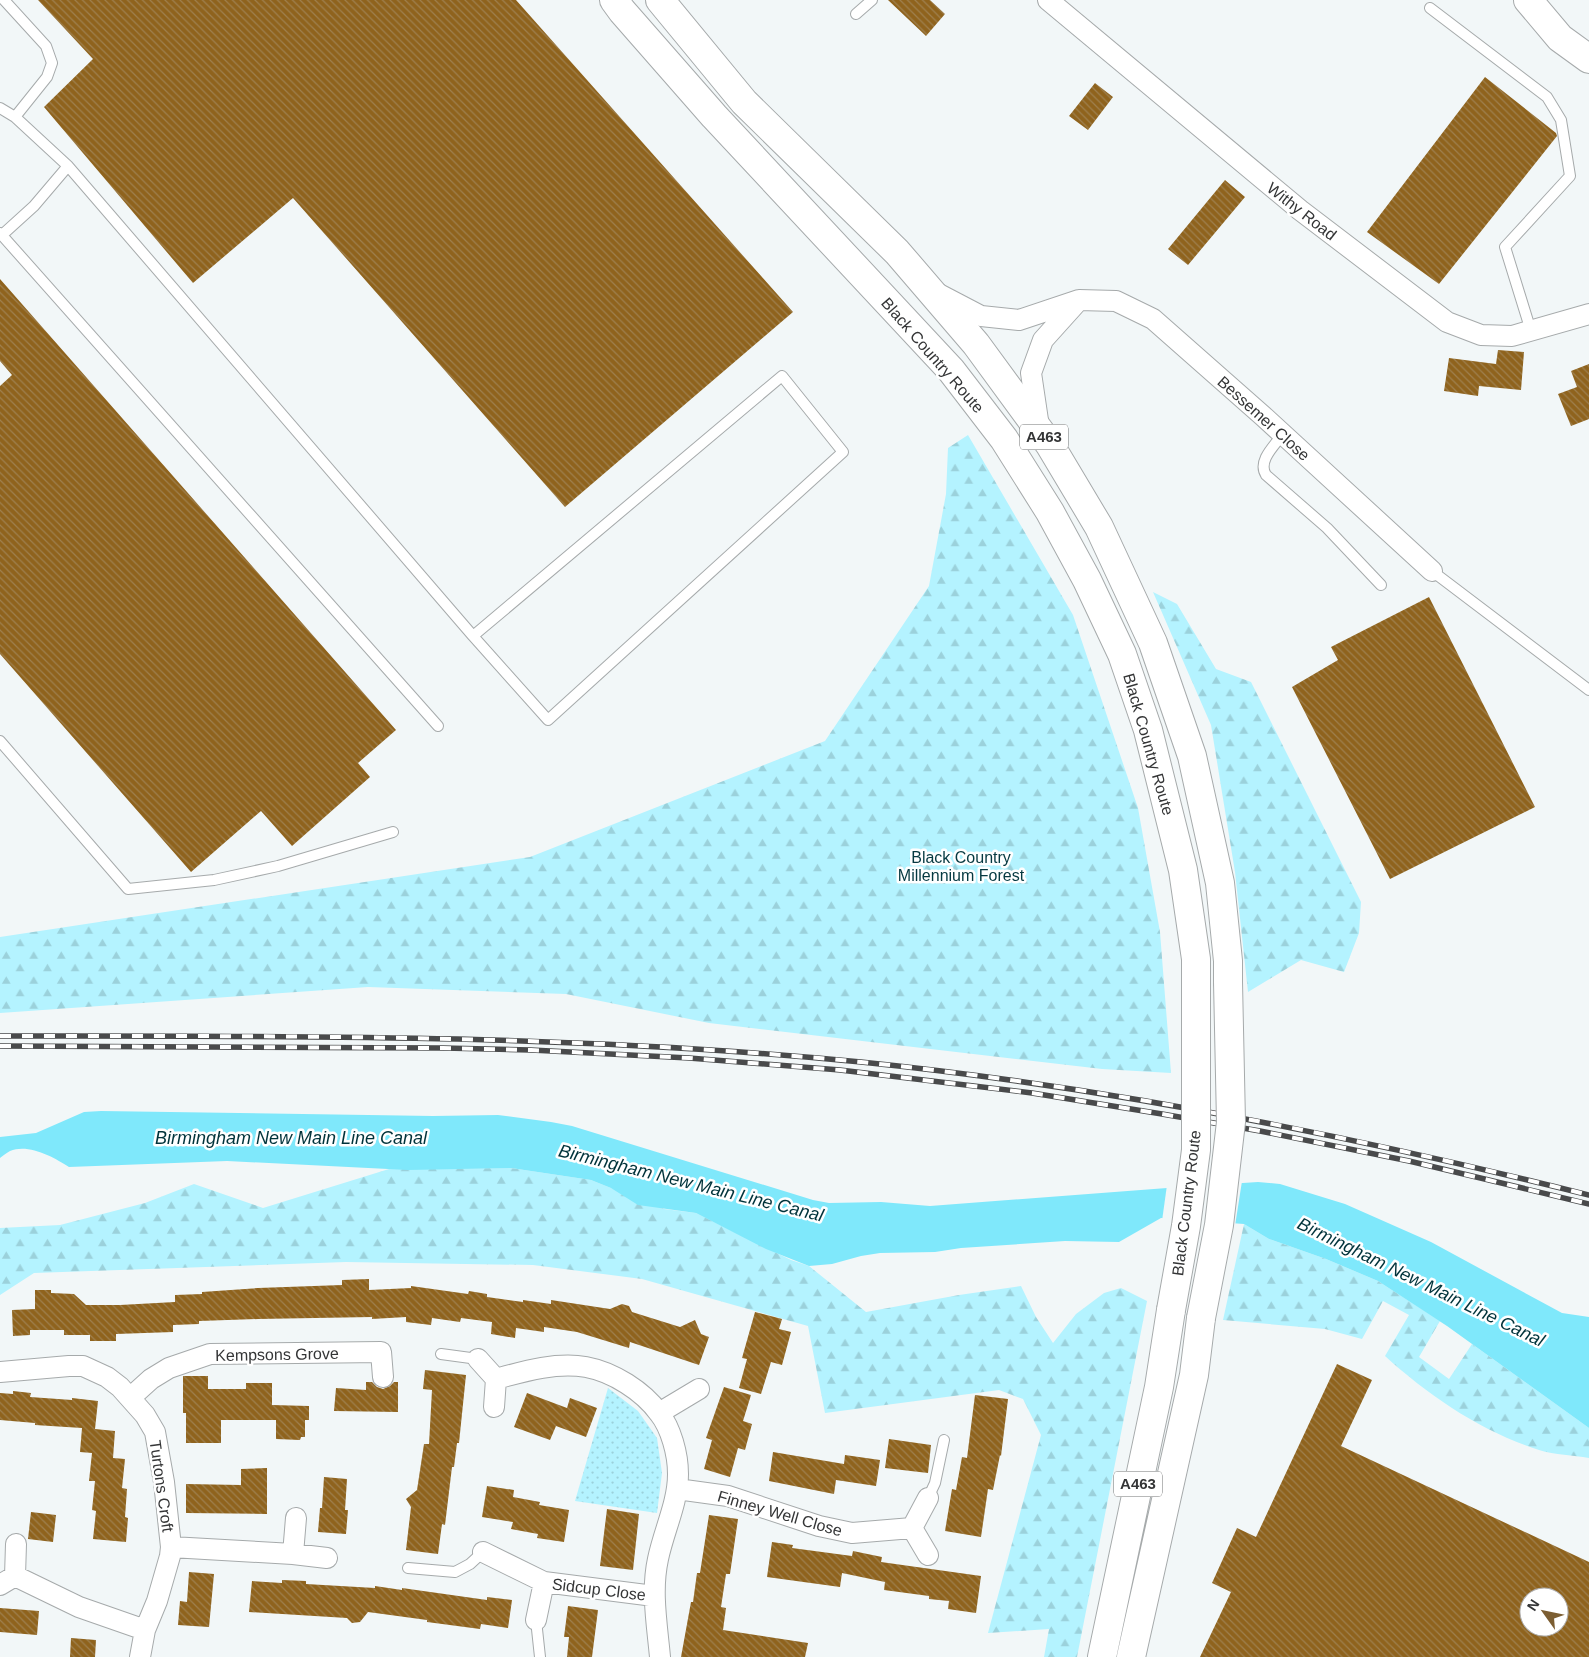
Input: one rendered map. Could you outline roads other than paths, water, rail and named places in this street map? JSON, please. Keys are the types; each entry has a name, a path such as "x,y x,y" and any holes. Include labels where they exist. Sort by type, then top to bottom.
{"main road":[{"name":"Black Country Route","path":"614,0 714,116 951,370 1004,439 1050,512 1087,580 1122,654 1148,730 1183,870 1196,959 1196,1150 1186,1226 1158,1387 1102,1657"},
{"name":"Black Country Route","path":"660,0 744,102 897,252 931,290 976,344 1050,445 1099,527 1153,643 1192,756 1220,883 1228,961 1231,1122 1219,1225 1201,1318 1194,1374 1131,1657"},
{"path":"1528,0 1560,38 1589,59"}],"street":[{"name":"Withy Road","path":"1048,0 1300,210 1447,322 1481,336 1512,336 1589,314"},
{"name":"Bessemer Close","path":"931,290 982,316 1019,320 1078,300 1116,300 1152,319 1284,434 1432,571"},
{"path":"1039,431 1031,373 1042,340 1078,300"},
{"name":"Kempsons Grove","path":"130,1398 151,1379 169,1368 210,1354 381,1352 383,1377"},
{"path":"478,1360 496,1379 494,1407"},
{"name":"Turtons Croft","path":"0,1372 83,1366 106,1377 130,1398 145,1415 155,1432 164,1482 171,1547 158,1601 145,1630 140,1657"},
{"path":"496,1379 549,1367 586,1367 598,1370 622,1382 646,1399 660,1412 675,1451 678,1471 677,1489 658,1559 654,1596 660,1657"},
{"path":"660,1412 699,1389"},
{"name":"Finney Well Close","path":"677,1489 728,1496 819,1526 852,1533 912,1528"},
{"path":"928,1498 912,1528 928,1555"},
{"path":"293,1554 296,1518"},
{"path":"16,1544 7,1581 145,1630"},
{"path":"171,1547 293,1554 327,1558"},
{"name":"Sidcup Close","path":"483,1552 544,1582 654,1596"},
{"name":"Sidcup Close","path":"536,1620 544,1582"}],"lane":[{"path":"4,0 46,46 52,63 47,77 15,117"},
{"path":"856,14 872,0"},
{"path":"1430,8 1547,98 1560,120 1570,176 1505,247 1531,331"},
{"path":"0,108 15,117 68,166 474,636 548,720 843,452 782,376 474,636"},
{"path":"68,166 34,206 1,234 438,726"},
{"path":"1284,434 1264,461 1263,471 1327,528 1382,585"},
{"path":"1432,571 1589,690"},
{"path":"0,741 128,889 214,880 278,866 393,832"},
{"path":"441,1354 478,1360"},
{"path":"928,1498 935,1483 944,1440"},
{"path":"408,1568 455,1572 470,1564 483,1552"},
{"path":"536,1620 540,1657"}],"water":[{"name":"Birmingham New Main Line Canal","path":"84,1112 433,1116 498,1115 572,1126 813,1200 829,1203 881,1202 930,1206 1258,1182 1280,1184 1345,1204 1431,1242 1562,1313 1589,1317 1589,1428 1447,1326 1378,1281 1326,1259 1269,1239 1244,1224 1161,1218 1119,1242 1065,1241 961,1248 935,1252 880,1253 832,1264 809,1266 766,1249 696,1213 638,1205 611,1188 591,1180 511,1168 408,1170 227,1161 69,1167 41,1152 25,1149 10,1151 0,1158 0,1137 36,1133"}],"railway":[{"path":"0,1036 431,1038 539,1041 754,1053 861,1062 1045,1085 1227,1115 1409,1152 1589,1195"},
{"path":"0,1046 531,1050 689,1058 840,1070 1032,1093 1260,1131 1409,1161 1589,1204"}],"park label":[{"name":"Black Country Millennium Forest","path":"961,866"}]}
